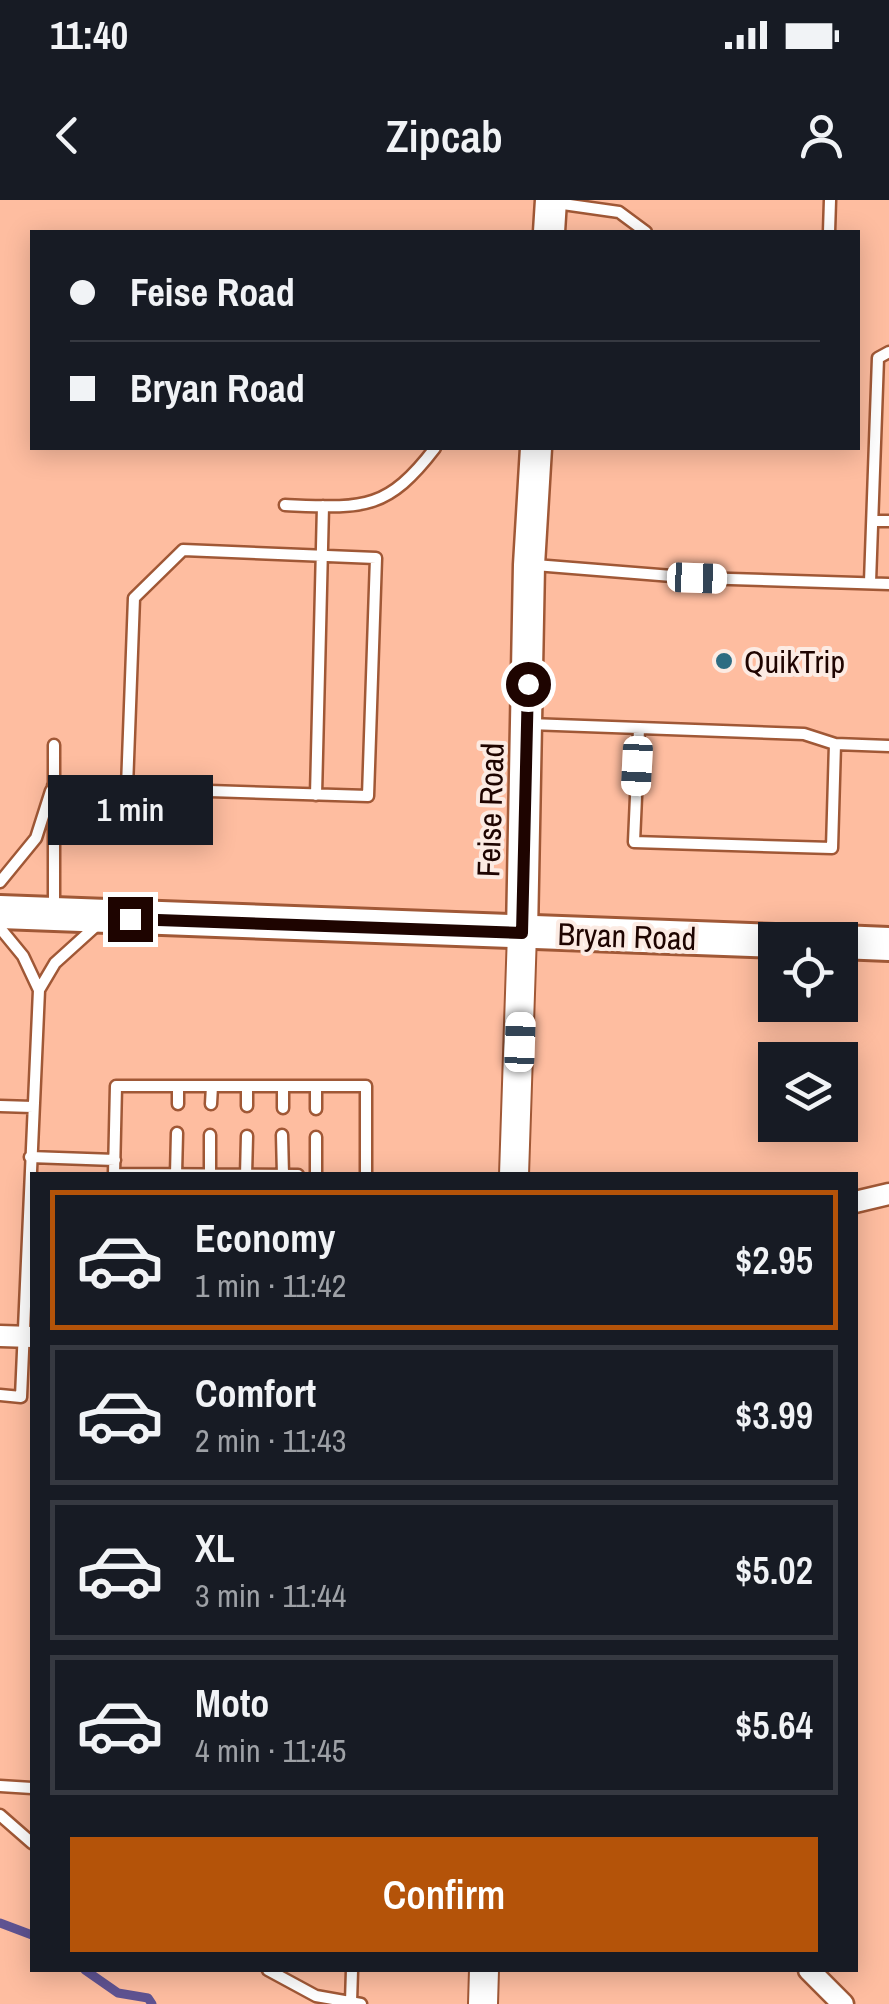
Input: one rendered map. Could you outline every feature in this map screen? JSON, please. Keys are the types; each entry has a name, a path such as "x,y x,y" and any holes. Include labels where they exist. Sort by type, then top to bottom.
{"main road":[{"name":"Feise Road","path":"522,933 529,565 536,450"},
{"name":"Bryan Road","path":"0,912 758,940"},
{"path":"858,943 889,944"}],"street":[{"name":"Feise Road","path":"514,1172 522,933"},
{"path":"858,1201 889,1194"},
{"path":"483,2004 484,1972"},
{"path":"811,1972 843,2004"}],"lane":[{"path":"829,230 830,200"},
{"path":"551,212 620,212 643,230"},
{"path":"870,582 878,358 889,352"},
{"path":"285,505 369,506 410,480 433,450"},
{"path":"316,794 323,506"},
{"path":"873,521 889,521"},
{"path":"53,786 368,796 376,558 183,550 134,598 127,787"},
{"path":"529,565 697,578 889,584"},
{"path":"528,724 804,734 835,744 889,746"},
{"path":"639,729 634,842 832,848 835,744"},
{"path":"54,745 54,916"},
{"path":"0,882 36,838 53,786"},
{"path":"0,1396 27,1397 18,1336 39,990 55,963 106,918"},
{"path":"0,928 23,956 39,990"},
{"path":"114,1172 116,1086 366,1086 366,1172"},
{"path":"178,1086 178,1104"},
{"path":"212,1086 212,1104"},
{"path":"247,1086 247,1106"},
{"path":"282,1108 283,1086"},
{"path":"316,1086 316,1109"},
{"path":"0,1106 33,1107"},
{"path":"176,1172 177,1134"},
{"path":"210,1135 210,1172"},
{"path":"282,1135 283,1172"},
{"path":"246,1172 247,1136"},
{"path":"316,1136 316,1172"},
{"path":"30,1157 114,1160"},
{"path":"0,1786 30,1788"},
{"path":"0,1815 30,1840"},
{"path":"272,1972 316,1996 356,2003 352,1972"}],"waterway":[{"path":"0,1923 30,1934"},
{"path":"88,1972 118,1993 148,1998 152,2004"}],"place":[{"name":"QuikTrip","path":"724,661"}],"route":[{"path":"130,919 522,933 528,684"}]}
